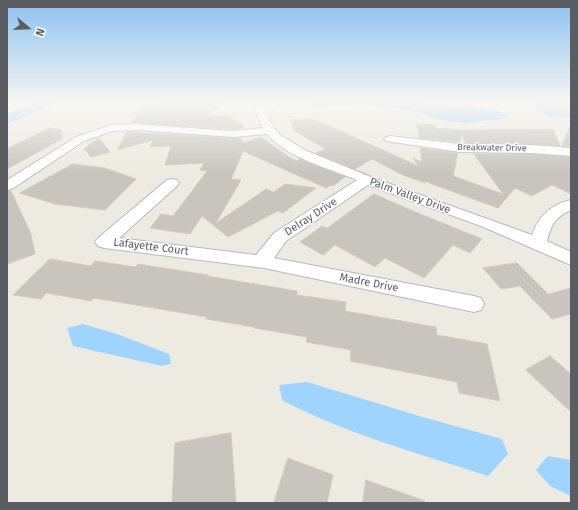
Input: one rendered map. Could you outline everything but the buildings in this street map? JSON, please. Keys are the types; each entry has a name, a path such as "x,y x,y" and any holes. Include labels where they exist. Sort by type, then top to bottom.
{"street":[{"path":"7,186 80,139 111,128 144,127 233,134 268,131 267,126"},
{"name":"Palm Valley Drive","path":"268,131 294,149 367,180 538,242 571,259"},
{"name":"Breakwater Drive","path":"390,139 466,149 532,149 571,152"},
{"name":"Delray Drive","path":"264,262 265,254 280,237 367,180"},
{"name":"Lafayette Court","path":"172,183 104,242 264,262"},
{"path":"538,242 543,224 551,214 571,205"},
{"name":"Madre Drive","path":"264,262 474,304"}],"water":[{"path":"83,324 117,334 169,354 171,364 162,366 73,346 67,328"},
{"path":"307,382 502,439 508,454 488,476 357,433 306,412 282,400 279,385"},
{"path":"548,456 571,460 571,496 550,486 536,470"}]}
